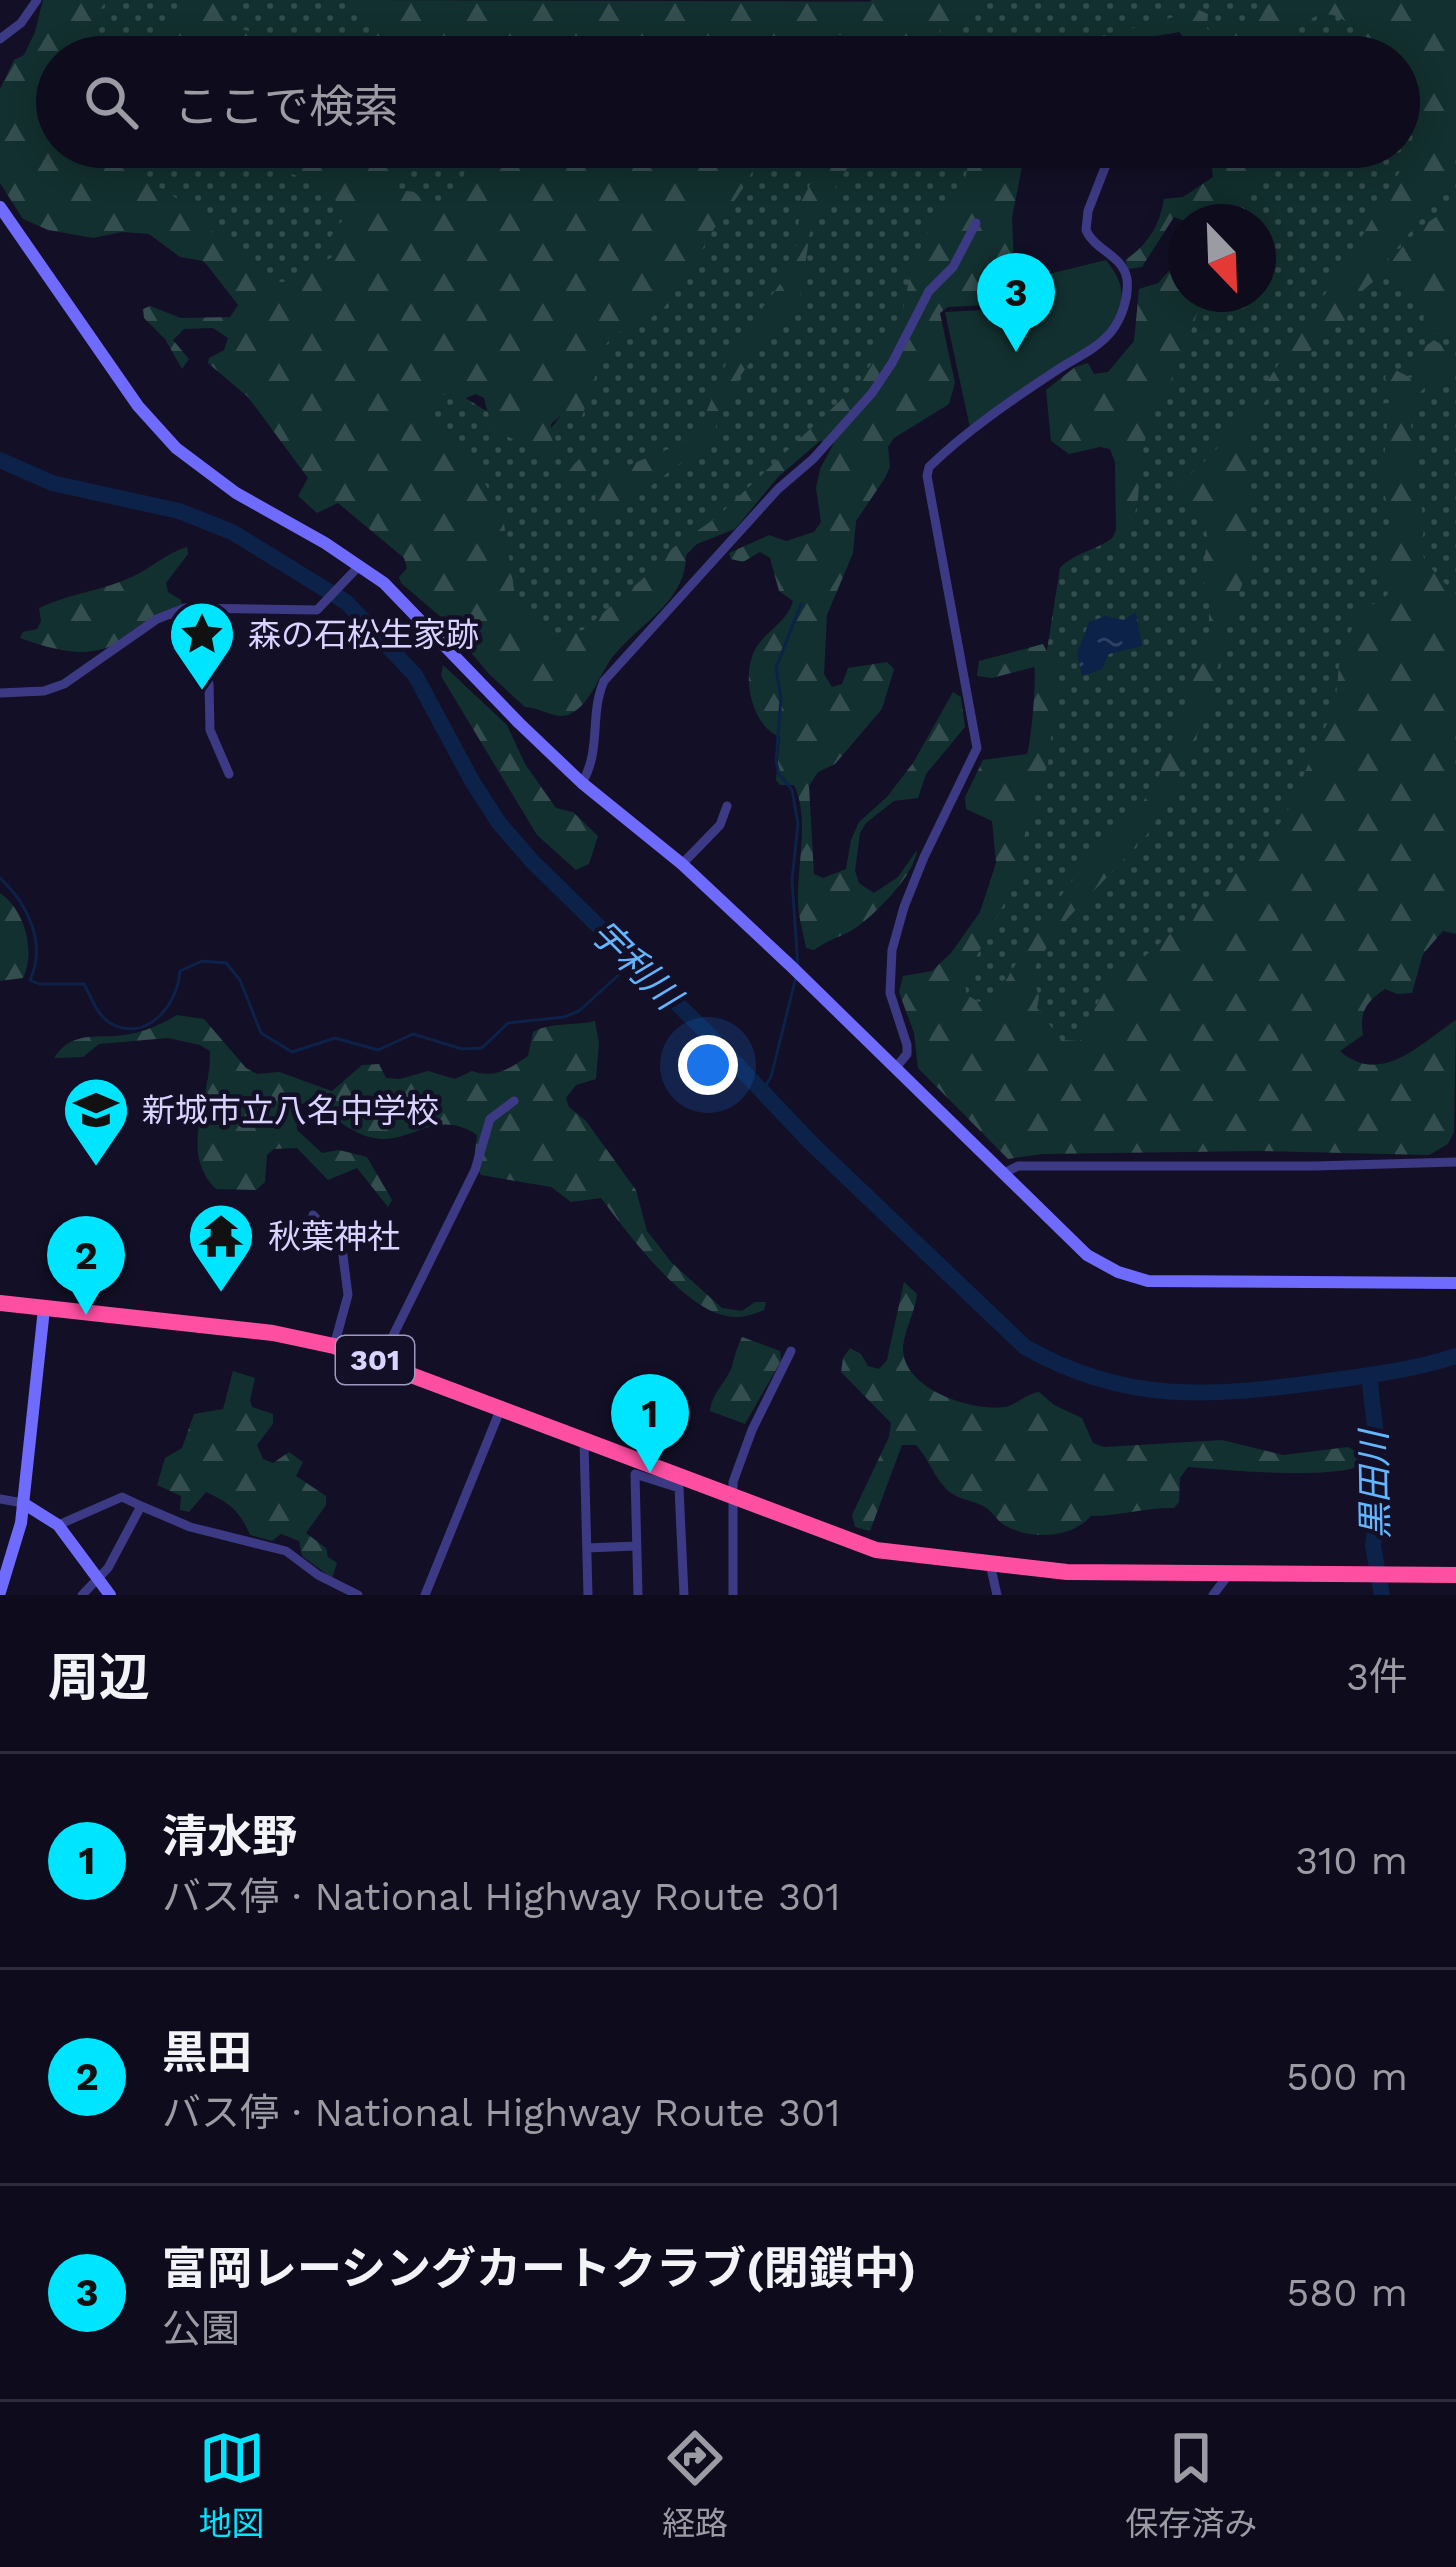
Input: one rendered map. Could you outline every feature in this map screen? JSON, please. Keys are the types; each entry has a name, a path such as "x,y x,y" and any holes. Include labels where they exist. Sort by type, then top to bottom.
{"highway":[{"name":"301","path":"0,1304 272,1333 334,1346 876,1550 1067,1572 1456,1575"}],"street":[{"path":"0,39 21,23 37,0"},
{"path":"897,1066 908,1046 890,993 892,950 924,857 976,748 929,467 1024,392 1100,343 1119,321 1125,274 1116,258 1098,247 1086,230 1105,168"},
{"path":"0,207 138,406 176,448 236,493 359,566 416,614 519,723 792,967 1087,1255 1148,1281 1456,1283"},
{"path":"582,783 593,763 598,696 604,681 872,393 929,291 953,267 976,223"},
{"path":"0,693 44,692 64,684 174,612 205,607 320,608 359,566"},
{"path":"174,612 209,684 210,730 229,774"},
{"path":"682,864 721,825 727,806"},
{"path":"380,1362 475,1170 490,1119 514,1101"},
{"path":"1004,1173 1018,1166 1456,1162"},
{"path":"313,1215 342,1248 348,1294 334,1346"},
{"path":"0,1592 18,1544 44,1309"},
{"path":"733,1595 730,1496 752,1430 791,1351"},
{"path":"425,1595 501,1408"},
{"path":"584,1442 588,1595"},
{"path":"638,1595 635,1474 679,1488 684,1595"},
{"path":"58,1525 122,1496 202,1530 286,1550 318,1575 358,1595"},
{"path":"0,1499 23,1503 58,1525 110,1595"},
{"path":"82,1595 98,1579 141,1506"},
{"path":"587,1549 636,1546"},
{"path":"990,1564 997,1595"},
{"path":"1213,1595 1229,1574"}],"green space":[{"path":"43,0 107,0 95,17 92,36 36,36 36,168 122,168 195,212 210,231 275,283 295,280 332,257 329,242 342,221 337,202 321,183 274,168 404,168 405,176 398,184 401,190 414,192 428,204 443,205 460,187 466,168 753,168 664,307 607,343 580,419 560,416 551,424 554,461 562,471 589,457 612,472 681,444 701,425 732,349 783,280 796,245 801,202 818,168 847,168 810,232 800,299 782,323 760,339 751,361 721,403 714,437 621,509 603,516 596,513 597,470 592,468 569,481 563,478 539,452 496,427 484,398 476,394 455,402 442,393 432,394 432,412 473,461 503,517 516,602 530,620 556,633 583,630 670,550 717,517 859,383 902,315 912,266 930,228 965,182 967,168 1022,168 1012,218 1015,285 989,305 948,307 940,313 955,383 949,404 894,438 888,447 890,467 856,521 853,553 827,615 824,674 832,687 842,684 848,668 887,662 894,669 882,709 835,764 818,772 809,786 814,874 823,878 846,869 859,822 887,797 913,763 953,692 961,697 965,727 926,774 918,798 894,801 860,833 855,871 859,883 874,893 898,877 917,850 900,884 869,918 814,950 806,948 798,906 799,798 794,785 780,785 776,780 780,737 757,713 749,677 757,647 793,601 779,591 770,558 760,552 743,562 731,559 729,553 769,535 786,541 814,532 821,522 816,488 820,469 834,443 820,441 778,477 735,529 697,544 686,555 674,594 615,654 578,709 559,716 525,707 489,674 442,618 401,583 399,577 407,568 404,558 338,503 317,513 298,496 308,478 248,397 208,363 224,350 228,338 213,328 184,329 173,340 189,359 182,369 165,339 144,318 143,309 150,306 181,318 230,317 238,305 204,261 180,257 149,234 122,232 93,238 48,230 23,219 0,183 0,89 35,32"},
{"path":"48,0 372,0 402,36 36,36 36,131 0,97 25,57"},
{"path":"182,0 230,0 228,17 235,28 252,36 175,36 168,25"},
{"path":"358,0 990,0 967,18 959,36 944,36 938,28 923,36 374,36"},
{"path":"872,0 1456,0 1456,822 1309,806 1092,1044 1057,1049 957,993 1021,813 1060,568 1117,533 1181,312 1276,312 1276,204 1211,204 1226,168 1420,168 1420,36 1192,36 1186,26 1135,36 808,36"},
{"path":"1275,0 1456,0 1456,144 1451,147 1451,183 1362,291 1346,319 1291,368 1264,403 1249,435 1252,559 1230,616 1207,712 1162,812 1146,836 1067,919 1038,960 1033,976 1037,1008 1061,1040 1080,1041 1104,989 1119,971 1145,956 1191,916 1264,844 1285,816 1335,706 1340,657 1361,607 1378,603 1388,594 1377,563 1377,542 1398,520 1383,486 1387,424 1379,415 1381,404 1393,402 1395,395 1385,378 1390,367 1411,378 1417,370 1410,364 1434,340 1453,352 1451,370 1422,390 1410,411 1425,525 1420,549 1427,564 1456,595 1456,723 1447,761 1456,785 1456,934 1443,931 1423,954 1412,993 1385,989 1373,998 1363,1014 1363,1035 1340,1051 1370,1065 1385,1063 1456,1020 1454,1132 1448,1144 1429,1155 1259,1151 1042,1154 1008,1159 918,1068 914,1033 899,992 903,976 932,971 951,953 980,912 996,863 992,821 966,809 965,797 983,760 1027,754 1029,748 1034,667 992,678 977,676 979,661 1043,644 1054,665 1055,705 1048,764 1030,810 1015,882 964,981 967,995 979,1002 999,992 1036,930 1100,843 1130,819 1156,784 1209,635 1209,593 1200,575 1208,542 1204,516 1176,498 1177,487 1248,410 1351,255 1402,168 1420,168 1420,36 1360,36 1338,17 1326,14 1303,25 1294,36 1182,36 1179,32 1098,36 1199,10 1208,14 1207,29 1215,33"},
{"path":"75,168 470,168 459,203 246,305 198,258 139,228"},
{"path":"728,168 978,168 975,186 863,386 588,635 554,642 516,615 425,426 423,390 456,392 539,444 575,397 594,333"},
{"path":"1212,168 1260,168 1243,204 1168,204 1168,226 1142,267 1128,269 1125,260 1151,234 1164,199 1183,197 1213,177"},
{"path":"1456,208 1456,336 1423,333 1424,308 1408,301 1401,281 1383,277 1413,235"},
{"path":"1106,260 1122,293 1119,312 1106,332 970,428 945,312 997,305 1020,281"},
{"path":"1168,272 1168,312 1198,312 1146,437 1134,516 1117,544 1109,546 1116,530 1115,462 1110,449 1069,454 1051,441 1046,390 1075,367 1088,363 1094,374 1108,372 1134,341 1139,289 1158,283"},
{"path":"187,547 188,554 166,583 168,592 182,605 121,641 89,652 20,638 23,632 37,629 39,608 122,581"},
{"path":"443,665 507,725 525,764 556,808 573,812 598,836 589,864 576,870 537,835 441,676"},
{"path":"0,893 16,910 26,932 23,978 0,981"},
{"path":"177,1015 204,1019 246,1068 257,1074 279,1072 332,1091 362,1065 379,1064 386,1078 400,1079 428,1071 455,1079 472,1071 495,1073 528,1056 533,1032 595,1021 599,1043 596,1079 576,1085 566,1098 569,1107 586,1121 636,1190 647,1231 672,1263 722,1308 742,1311 755,1302 766,1302 764,1310 737,1317 710,1310 657,1267 601,1198 571,1202 551,1187 481,1175 474,1160 477,1135 450,1125 394,1138 372,1138 313,1102 296,1105 297,1130 322,1153 339,1150 367,1157 392,1200 388,1207 357,1168 328,1180 297,1148 274,1149 267,1155 265,1182 256,1190 216,1189 205,1174 197,1141 210,1051 168,1038 99,1044 83,1057 54,1058 73,1041 138,1032"},
{"path":"904,1282 917,1294 903,1348 906,1363 941,1395 991,1408 1009,1406 1039,1392 1082,1418 1093,1443 1104,1447 1222,1440 1283,1455 1348,1447 1361,1454 1362,1465 1304,1473 1188,1467 1180,1478 1179,1502 1174,1508 1091,1516 1062,1533 1038,1535 1014,1530 986,1507 951,1493 916,1445 902,1445 870,1531 855,1527 852,1515 889,1437 891,1423 841,1372 843,1358 850,1348 868,1366 879,1369 887,1360"},
{"path":"742,1337 780,1351 781,1361 745,1424 710,1411"},
{"path":"233,1371 255,1378 252,1407 273,1414 273,1424 257,1445 263,1459 273,1463 289,1452 303,1462 296,1476 326,1496 326,1505 306,1533 337,1563 332,1578 302,1556 299,1541 281,1534 272,1541 250,1535 228,1504 206,1492 189,1512 180,1510 181,1496 157,1485 165,1458 182,1448 194,1414 223,1409"}],"water":[{"path":"1136,612 1142,646 1109,654 1102,669 1082,676 1077,653 1089,622 1105,616 1124,620"}],"waterway":[{"name":"宇利川","path":"0,460 52,483 179,511 232,532 346,602 415,675 472,781 532,861 811,1143 1025,1347 1098,1379 1169,1392 1205,1393 1354,1377 1456,1356"},
{"path":"798,967 792,880 798,824 792,790 779,774 776,761 781,698 776,668 801,604"},
{"path":"0,878 32,925 36,953 30,980 84,984 105,1019 136,1028 167,1007 180,971 202,961 226,963 240,980 261,1033 292,1052 335,1038 378,1050 413,1034 462,1049 482,1048 508,1023 579,1011 634,961"},
{"path":"763,1090 771,1077 796,977"},
{"name":"黒田川","path":"1369,1375 1381,1479 1373,1546 1382,1595"}],"place":[{"name":"富岡レーシングカートクラブ(閉鎖中)","path":"1016,352"},
{"name":"森の石松生家跡","path":"202,693"},
{"name":"新城市立八名中学校","path":"96,1169"},
{"name":"秋葉神社","path":"221,1295"},
{"name":"黒田","path":"86,1315"},
{"name":"清水野","path":"650,1473"}]}
